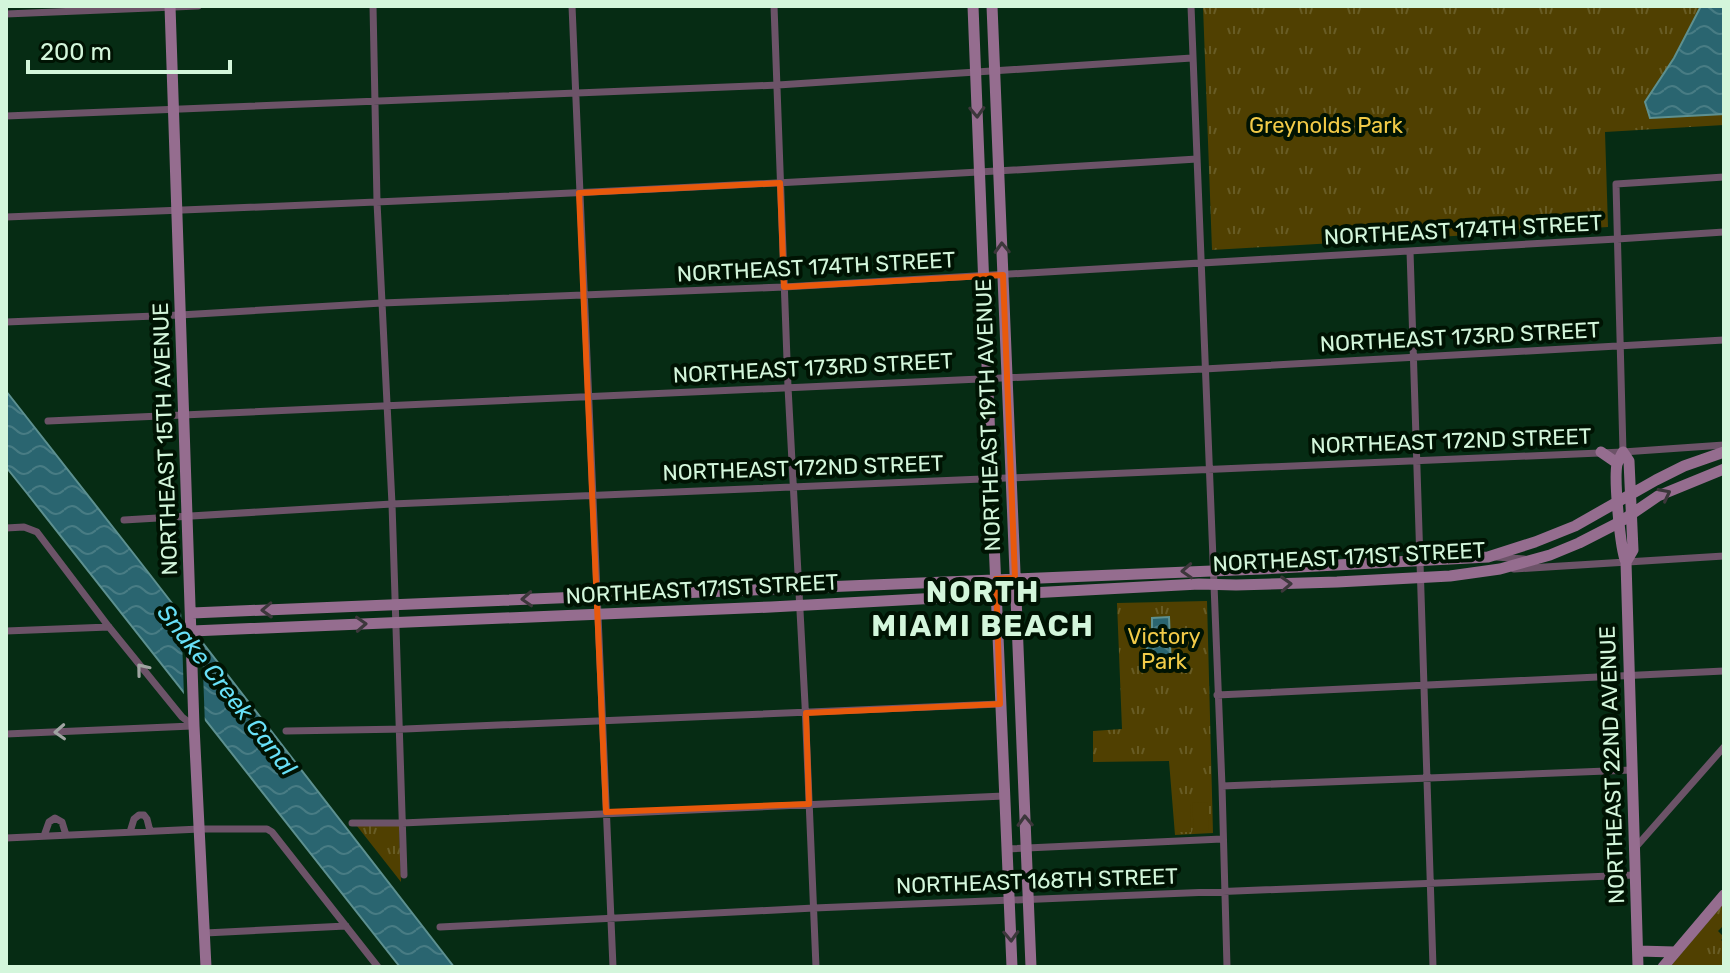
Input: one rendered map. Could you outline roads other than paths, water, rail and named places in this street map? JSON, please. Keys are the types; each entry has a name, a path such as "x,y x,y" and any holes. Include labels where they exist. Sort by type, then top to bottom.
{"street":[{"name":"NORTHEAST 15TH AVENUE","path":"170,6 194,625 194,722 206,967"},
{"path":"6,14 198,6"},
{"path":"373,6 373,99 392,504 404,875"},
{"path":"572,6 613,967"},
{"path":"774,6 788,387 816,967"},
{"name":"NORTHEAST 19TH AVENUE","path":"973,6 1012,967"},
{"name":"NORTHEAST 19TH AVENUE","path":"992,6 1031,967"},
{"path":"1191,6 1227,967"},
{"path":"6,116 778,85 1192,58"},
{"path":"6,217 579,193 1197,159"},
{"name":"NORTHEAST 22ND AVENUE","path":"1638,967 1626,562 1633,550 1618,502 1620,345 1616,184 1724,177"},
{"name":"NORTHEAST 174TH STREET","path":"6,322 784,287 1724,232"},
{"path":"1410,251 1433,967"},
{"name":"NORTHEAST 173RD STREET","path":"48,421 1204,369 1724,340"},
{"name":"NORTHEAST 172ND STREET","path":"1620,457 1724,445"},
{"path":"1601,452 1620,457"},
{"name":"NORTHEAST 172ND STREET","path":"124,520 392,504 1601,452"},
{"name":"NORTHEAST 171ST STREET","path":"1488,557 1575,526 1684,466 1724,452"},
{"name":"NORTHEAST 22ND AVENUE","path":"1620,457 1629,461 1630,495 1625,518"},
{"name":"NORTHEAST 171ST STREET","path":"1500,569 1577,544 1658,496 1724,469"},
{"path":"1575,526 1577,544"},
{"path":"6,528 24,527 37,532 182,717 194,722"},
{"name":"NORTHEAST 171ST STREET","path":"194,625 219,630 1015,593 1420,578 1500,569 1724,556"},
{"name":"NORTHEAST 171ST STREET","path":"194,625 218,612 1488,557 1578,564"},
{"path":"929,582 930,597"},
{"path":"848,586 850,602"},
{"path":"218,612 213,622 219,630"},
{"path":"998,626 1016,625"},
{"path":"6,631 109,627"},
{"path":"1217,695 1724,671"},
{"path":"286,731 1000,704"},
{"path":"6,734 194,722"},
{"path":"1002,744 1022,743"},
{"path":"1635,848 1724,747"},
{"path":"1222,786 1632,770"},
{"path":"352,823 1004,796"},
{"path":"130,832 134,819 139,815 147,819 150,831"},
{"path":"44,836 49,822 55,818 62,822 66,835"},
{"path":"6,838 267,829 378,967"},
{"path":"1007,849 1222,839"},
{"name":"NORTHEAST 168TH STREET","path":"440,927 814,908 1635,875"},
{"path":"1665,965 1724,895"},
{"path":"205,933 346,926"},
{"path":"1638,951 1675,952"}],"water":[{"path":"1701,6 1724,6 1724,114 1650,118 1645,102 1674,58"},
{"name":"Snake Creek Canal","path":"6,391 454,967 400,967 6,467"},
{"path":"1169,617 1171,668 1154,669 1153,653 1147,652 1146,635 1152,633 1152,618"}],"district":[{"name":"NORTH MIAMI BEACH","path":"983,609"}],"park label":[{"name":"Greynolds Park","path":"1326,125"},
{"name":"Victory Park","path":"1164,648"}]}
